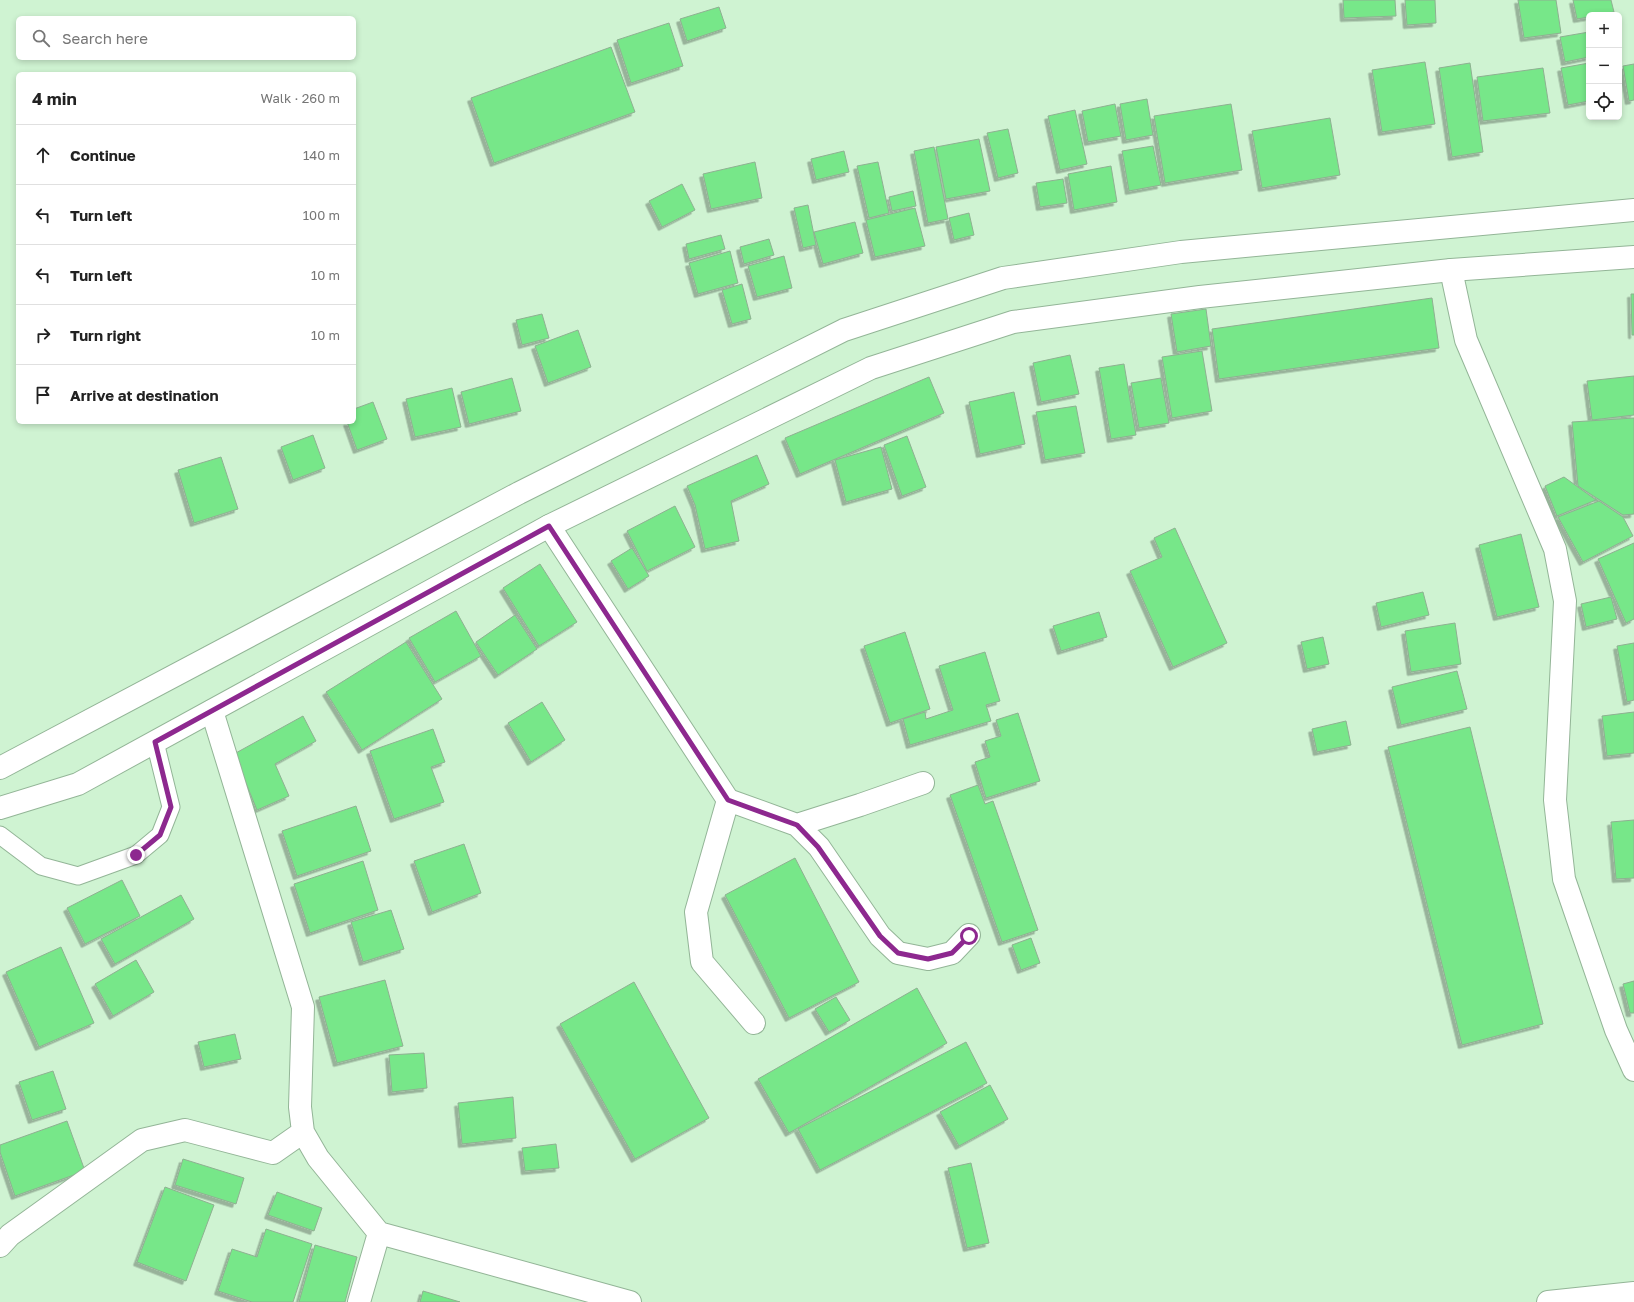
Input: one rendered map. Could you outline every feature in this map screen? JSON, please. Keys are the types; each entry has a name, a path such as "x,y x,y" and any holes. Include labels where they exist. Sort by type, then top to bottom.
{"main road":[{"path":"0,768 519,493 844,330 1011,277 1181,252 1634,210"},
{"path":"0,808 78,784 549,526 871,368 1013,322 1200,296 1451,270 1634,257"},
{"path":"1451,270 1466,340 1555,549 1565,602 1555,800 1564,879 1616,1030 1634,1070"},
{"path":"549,526 728,800 797,825 818,847 880,936 898,953 928,959 952,953 969,936"},
{"path":"212,711 303,1007 300,1107 303,1132 318,1158 379,1233 630,1302"},
{"path":"797,825 860,806 923,783"},
{"path":"728,800 696,912 702,962 754,1023"},
{"path":"0,1246 10,1235 142,1140 185,1130 273,1153 303,1132"},
{"path":"359,1302 379,1233"},
{"path":"0,1250 0,1259"},
{"path":"1548,1302 1634,1293"}],"lane":[{"path":"0,835 41,866 78,876 136,855 160,835 171,807 155,742"}],"building":[{"path":"1343,0 1395,0 1396,16 1344,18"},
{"path":"1405,0 1435,0 1436,23 1407,25"},
{"path":"1518,0 1556,0 1561,33 1524,38"},
{"path":"1573,0 1611,0 1614,12 1586,12 1586,18 1577,19"},
{"path":"719,7 726,28 687,41 680,19"},
{"path":"669,23 683,66 631,83 617,40"},
{"path":"1586,33 1586,58 1565,62 1560,37"},
{"path":"611,47 635,112 494,163 471,98"},
{"path":"1425,62 1435,124 1382,132 1372,70"},
{"path":"1470,63 1483,152 1452,157 1439,68"},
{"path":"1586,64 1586,102 1568,105 1561,68"},
{"path":"1634,64 1634,100 1629,101 1623,66"},
{"path":"1543,68 1550,113 1483,121 1477,77"},
{"path":"1147,99 1153,135 1126,140 1120,104"},
{"path":"1115,104 1121,136 1088,142 1082,111"},
{"path":"1231,104 1242,170 1165,183 1154,116"},
{"path":"1075,110 1087,164 1060,170 1048,116"},
{"path":"1330,118 1340,175 1262,188 1252,131"},
{"path":"1008,129 1018,173 998,178 987,133"},
{"path":"979,139 990,191 946,199 936,147"},
{"path":"1153,146 1161,185 1129,191 1122,151"},
{"path":"934,147 948,219 928,223 914,151"},
{"path":"844,151 849,172 816,180 811,159"},
{"path":"755,162 762,198 711,209 703,174"},
{"path":"878,162 889,213 869,218 857,166"},
{"path":"1111,166 1117,202 1074,210 1068,174"},
{"path":"1063,179 1067,203 1040,207 1036,183"},
{"path":"682,184 695,210 662,227 649,201"},
{"path":"913,191 916,206 892,211 889,197"},
{"path":"808,205 816,245 803,248 794,208"},
{"path":"915,208 925,246 875,257 866,220"},
{"path":"969,213 974,235 954,240 949,218"},
{"path":"855,222 863,253 823,264 814,232"},
{"path":"721,235 725,249 689,259 686,244"},
{"path":"769,239 774,255 744,264 740,247"},
{"path":"730,251 738,283 698,294 689,263"},
{"path":"784,256 792,288 757,297 748,266"},
{"path":"742,284 751,319 732,324 722,290"},
{"path":"1631,294 1634,294 1634,335 1632,335"},
{"path":"1432,298 1439,348 1219,379 1212,329"},
{"path":"1206,309 1211,346 1177,352 1171,314"},
{"path":"542,314 549,338 522,345 516,320"},
{"path":"578,330 591,367 548,383 535,346"},
{"path":"1202,351 1212,411 1172,418 1162,357"},
{"path":"1070,355 1079,394 1041,402 1033,363"},
{"path":"1124,364 1136,435 1111,439 1099,368"},
{"path":"1634,376 1634,415 1592,420 1587,381"},
{"path":"929,377 944,413 800,474 785,438"},
{"path":"512,378 521,411 469,424 461,392"},
{"path":"1161,378 1169,423 1139,428 1131,383"},
{"path":"452,388 461,427 415,437 406,399"},
{"path":"1014,392 1025,444 980,454 969,402"},
{"path":"373,402 387,439 357,450 348,424 356,424 356,408"},
{"path":"1076,406 1085,453 1045,460 1036,412"},
{"path":"1634,418 1634,514 1623,515 1578,486 1572,422"},
{"path":"313,435 325,468 293,480 281,447"},
{"path":"907,436 926,487 902,496 884,445"},
{"path":"881,447 892,489 846,502 835,460"},
{"path":"757,455 769,484 731,501 739,541 705,549 695,505 687,486"},
{"path":"221,457 238,509 194,523 178,470"},
{"path":"1564,477 1596,500 1557,516 1545,486"},
{"path":"1599,501 1623,517 1633,536 1583,562 1558,517"},
{"path":"675,506 695,547 647,571 627,531"},
{"path":"1175,528 1227,643 1173,667 1130,571 1162,557 1154,538"},
{"path":"1521,534 1539,607 1497,617 1479,545"},
{"path":"1634,543 1634,619 1626,623 1598,559"},
{"path":"632,548 649,576 628,589 611,561"},
{"path":"540,564 577,622 539,646 503,588"},
{"path":"1423,592 1429,615 1381,627 1376,603"},
{"path":"1611,597 1617,619 1586,627 1581,604"},
{"path":"456,611 481,656 435,682 409,638"},
{"path":"1099,612 1107,637 1061,651 1053,626"},
{"path":"515,615 537,649 498,675 476,642"},
{"path":"1455,623 1461,664 1411,672 1405,631"},
{"path":"905,632 930,709 890,723 864,646"},
{"path":"1323,637 1329,664 1307,669 1301,642"},
{"path":"406,642 442,699 362,750 326,692"},
{"path":"1634,643 1634,700 1627,702 1617,646"},
{"path":"985,652 1000,701 986,705 991,721 910,745 903,719 925,712 926,719 953,710 939,666"},
{"path":"1457,671 1467,709 1401,725 1392,687"},
{"path":"542,702 565,740 531,762 508,723"},
{"path":"1634,712 1634,753 1607,756 1602,716"},
{"path":"1018,713 1040,781 986,798 975,762 990,757 985,741 1001,736 996,720"},
{"path":"303,716 316,741 275,764 289,796 257,810 234,754"},
{"path":"1346,721 1351,745 1317,752 1312,729"},
{"path":"1470,727 1543,1024 1462,1045 1388,747"},
{"path":"433,729 445,762 431,767 444,802 394,819 370,751"},
{"path":"978,785 985,804 993,801 1038,930 1002,942 950,795"},
{"path":"356,806 371,851 297,876 282,831"},
{"path":"1634,820 1634,878 1616,879 1611,822"},
{"path":"464,844 481,893 432,912 414,861"},
{"path":"795,858 859,982 789,1018 725,895"},
{"path":"363,861 378,910 310,933 294,884"},
{"path":"122,880 140,916 85,944 67,908"},
{"path":"181,895 194,919 115,964 101,939"},
{"path":"391,910 404,949 363,962 351,922"},
{"path":"1031,938 1040,963 1021,970 1012,945"},
{"path":"61,947 94,1023 39,1047 6,972"},
{"path":"136,960 154,992 113,1016 95,984"},
{"path":"385,980 403,1046 337,1063 319,997"},
{"path":"1634,981 1634,1013 1630,1013 1623,984"},
{"path":"634,982 709,1118 635,1159 560,1024"},
{"path":"917,988 947,1043 789,1133 758,1079"},
{"path":"836,997 850,1020 829,1032 815,1009"},
{"path":"235,1034 241,1059 204,1067 198,1042"},
{"path":"966,1042 987,1083 820,1170 798,1129"},
{"path":"424,1053 427,1088 392,1092 389,1055"},
{"path":"53,1071 66,1109 32,1120 19,1082"},
{"path":"990,1085 1008,1119 959,1146 940,1112"},
{"path":"513,1097 516,1138 462,1144 458,1103"},
{"path":"67,1121 85,1171 15,1196 0,1152 0,1145"},
{"path":"556,1144 559,1168 525,1171 522,1148"},
{"path":"183,1159 244,1178 236,1204 175,1185"},
{"path":"971,1163 989,1243 967,1248 948,1168"},
{"path":"165,1187 214,1205 186,1281 137,1262"},
{"path":"277,1192 322,1208 314,1231 268,1215"},
{"path":"266,1229 312,1244 293,1302 252,1302 218,1291 232,1249 257,1257"},
{"path":"315,1245 357,1257 345,1302 299,1302"},
{"path":"423,1291 460,1302 420,1302"}],"route":[{"path":"136,855 160,835 171,807 155,742 549,526 728,800 797,825 818,847 880,936 898,953 928,959 952,953 969,936"}]}
